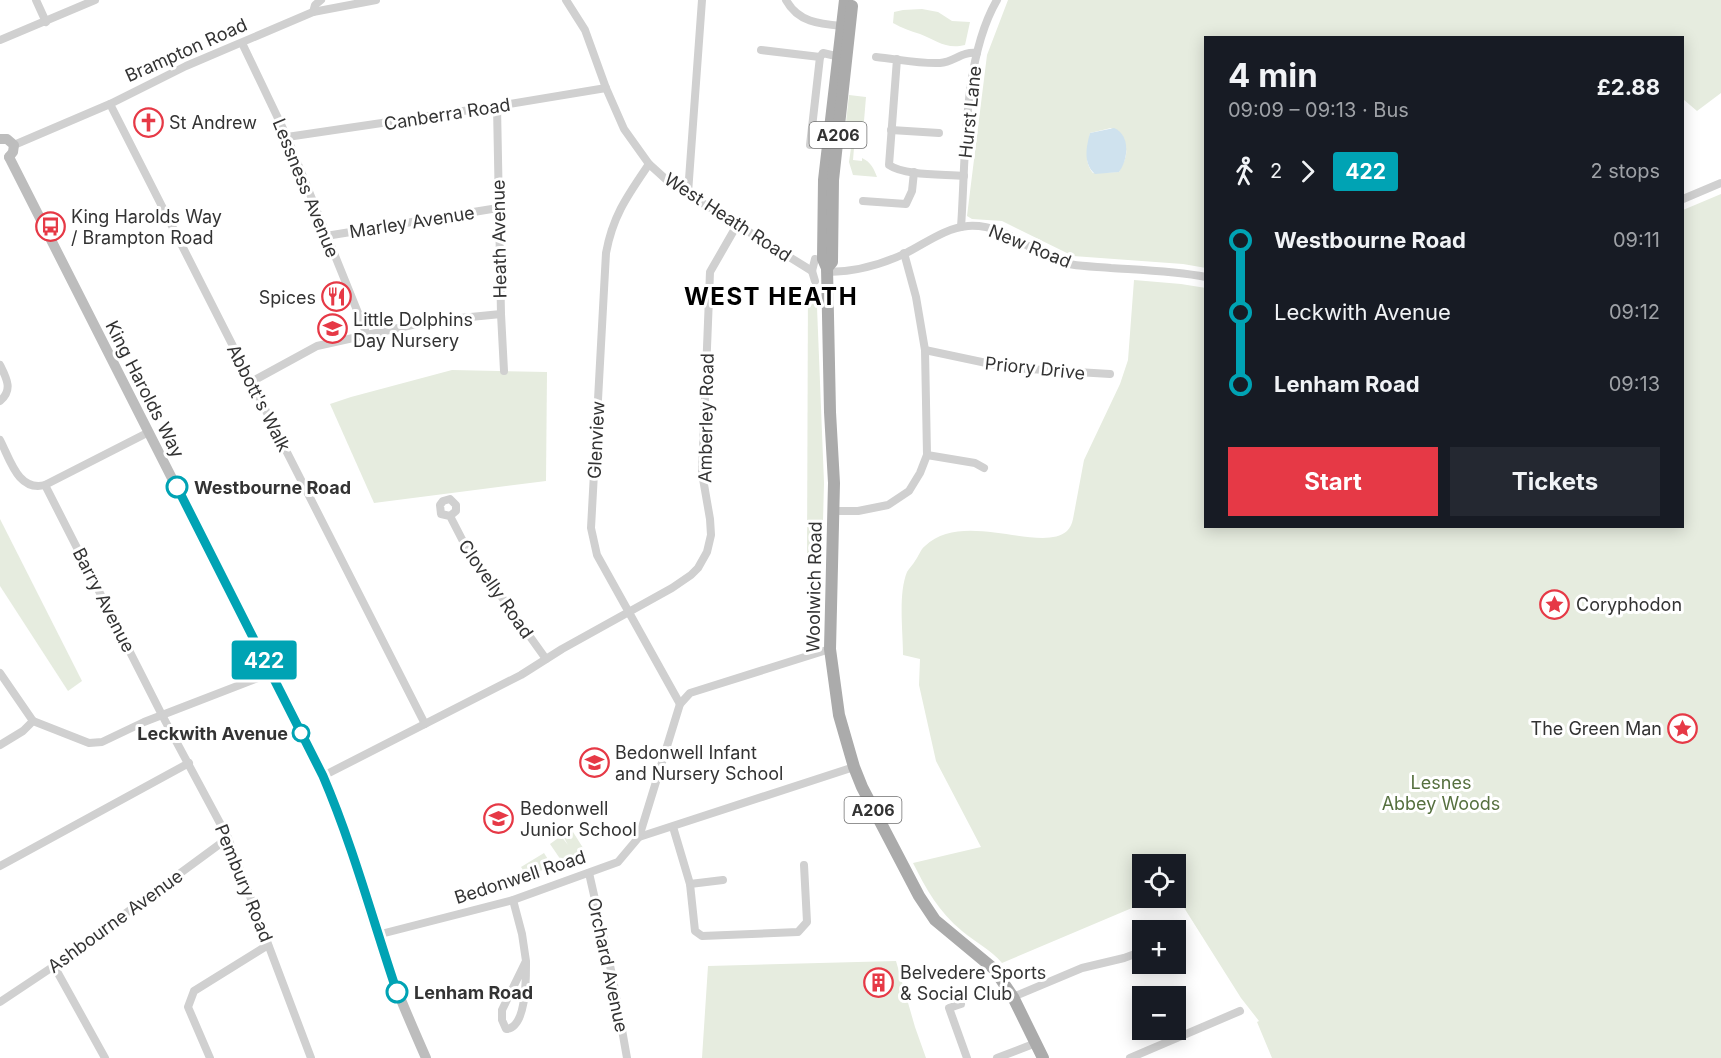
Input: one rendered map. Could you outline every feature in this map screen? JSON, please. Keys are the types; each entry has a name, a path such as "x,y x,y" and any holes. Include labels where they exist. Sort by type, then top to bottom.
{"main road":[{"name":"Woolwich Road","path":"845,0 824,199 823,259 827,270 833,512 830,649 839,715 854,767 877,818 924,904 943,927 994,969 1013,997 1043,1058"},
{"name":"Woolwich Road","path":"827,270 832,262 833,180 853,0"}],"street":[{"path":"36,0 46,22"},
{"path":"0,40 95,0"},
{"path":"313,12 315,5 321,0"},
{"name":"Brampton Road","path":"14,144 110,104 147,84 313,12 376,0"},
{"name":"West Heath Road","path":"566,0 585,30 624,129 649,164 670,183 812,271"},
{"path":"688,193 702,0"},
{"path":"786,0 805,20 842,26"},
{"name":"Hurst Lane","path":"960,227 971,84 977,53 997,0"},
{"name":"Lessness Avenue","path":"242,43 287,137 367,335"},
{"path":"761,50 820,61"},
{"path":"810,145 820,61 823,53 840,57"},
{"path":"876,57 941,63 960,54 977,53"},
{"path":"897,59 889,165 914,172 964,176"},
{"name":"Canberra Road","path":"287,137 606,88"},
{"name":"Abbott's Walk","path":"110,104 425,724"},
{"name":"Heath Avenue","path":"497,106 504,371"},
{"path":"813,117 831,119"},
{"path":"891,130 939,134"},
{"path":"0,139 7,139 14,144 13,152 4,157"},
{"name":"King Harolds Way","path":"4,157 149,432 323,776 339,813 377,935"},
{"name":"Glenview","path":"649,164 617,213 610,230 606,253 591,528 597,555 680,704"},
{"path":"863,201 906,204 912,191 914,172"},
{"path":"1684,199 1721,183"},
{"name":"Marley Avenue","path":"326,236 498,208"},
{"name":"Amberley Road","path":"628,612 691,575 708,552 711,528 702,473 710,272 737,225"},
{"name":"New Road","path":"827,270 846,271 871,267 939,235 960,227 977,226 1000,232 1048,257 1074,265 1187,273 1204,277"},
{"path":"833,512 858,511 888,505 909,491 927,455 925,350 916,297 904,253"},
{"name":"West Heath Road","path":"815,259 812,271 815,281"},
{"path":"250,382 317,346 430,321 501,314"},
{"name":"Priory Drive","path":"925,350 1010,368 1110,374"},
{"path":"0,365 9,384 6,395 0,401"},
{"path":"0,440 24,483 33,487 45,485 149,432"},
{"path":"927,455 975,463 984,468"},
{"name":"Barry Avenue","path":"45,485 162,715"},
{"name":"Clovelly Road","path":"450,516 466,547 546,659"},
{"path":"323,776 512,680 628,612"},
{"path":"680,704 690,693 830,649"},
{"path":"0,673 33,721 94,744 271,673"},
{"name":"Bedonwell Road","path":"377,935 513,900 618,862 639,837 680,704"},
{"name":"Pembury Road","path":"162,715 228,838 311,1058"},
{"path":"0,745 23,731 33,721"},
{"path":"0,866 189,763"},
{"path":"639,837 854,767"},
{"path":"673,827 690,885 695,931 702,936 798,932 807,922 804,865"},
{"name":"Ashbourne Avenue","path":"0,1002 54,966 228,838"},
{"name":"Orchard Avenue","path":"589,873 613,979 627,1058"},
{"path":"690,885 723,880"},
{"path":"513,900 522,934 526,961 526,981 522,1012 516,1024 506,1029 502,1020 502,1010 526,961"},
{"path":"377,935 397,992 426,1058"},
{"path":"210,1058 188,1007 194,991 268,945"},
{"path":"1013,997 1082,968 1132,955"},
{"path":"54,966 105,1058"},
{"path":"961,1004 946,1009 968,1058"},
{"path":"1130,1058 1240,1011"},
{"path":"997,1058 1036,1043"}],"green space":[{"path":"1008,0 1721,0 1721,93 1697,111 1684,100 1684,36 1204,36 1204,268 1073,256 1002,221 972,219 967,216 987,55","holes":["1111,128 1124,144 1126,153 1119,172 1093,173 1087,159 1090,133"]},
{"path":"922,9 938,12 952,21 970,22 965,45 941,44 893,23 894,12"},
{"path":"849,95 866,97 863,133 845,131"},
{"path":"851,148 854,148 853,160 862,161 862,158 865,160 872,166 877,177 853,175 849,162"},
{"name":"Lesnes Abbey Woods","path":"1721,194 1721,1058 1272,1058 1257,1022 1259,1021 1241,998 1184,908 1186,854 1132,854 1132,908 1002,963 946,916 928,891 913,863 981,847 936,761 919,685 920,659 903,655 902,602 907,572 923,548 941,536 960,531 980,531 1039,538 1055,537 1069,529 1084,460 1120,384 1128,360 1134,280 1204,288 1204,528 1684,528 1684,210"},
{"path":"808,284 815,296 817,307 824,483 822,559 807,558"},
{"path":"452,370 547,372 546,481 374,503 330,404"},
{"path":"0,519 82,681 68,691 0,586"},
{"path":"573,832 585,851 565,866 550,844 561,836 568,845 564,838"},
{"path":"544,853 551,864 529,879 521,867"},
{"path":"896,961 926,1058 702,1058 708,966"}],"water":[{"path":"1114,128 1123,136 1125,142 1126,155 1122,167 1119,172 1095,174 1087,160 1090,133"}],"bus line":[{"name":"422","path":"177,487 323,776 339,813 397,992"}],"place":[{"name":"St Andrew","path":"148,122"},
{"name":"King Harolds Way / Brampton Road","path":"50,226"},
{"name":"Spices","path":"337,297"},
{"name":"Little Dolphins Day Nursery","path":"332,329"},
{"name":"Westbourne Road","path":"177,487"},
{"name":"Coryphodon","path":"1555,604"},
{"name":"The Green Man","path":"1683,728"},
{"name":"Leckwith Avenue","path":"301,733"},
{"name":"Bedonwell Infant and Nursery School","path":"594,762"},
{"name":"Bedonwell Junior School","path":"499,818"},
{"name":"Belvedere Sports & Social Club","path":"879,982"},
{"name":"Lenham Road","path":"397,992"}],"district":[{"name":"WEST HEATH","path":"771,296"}]}
